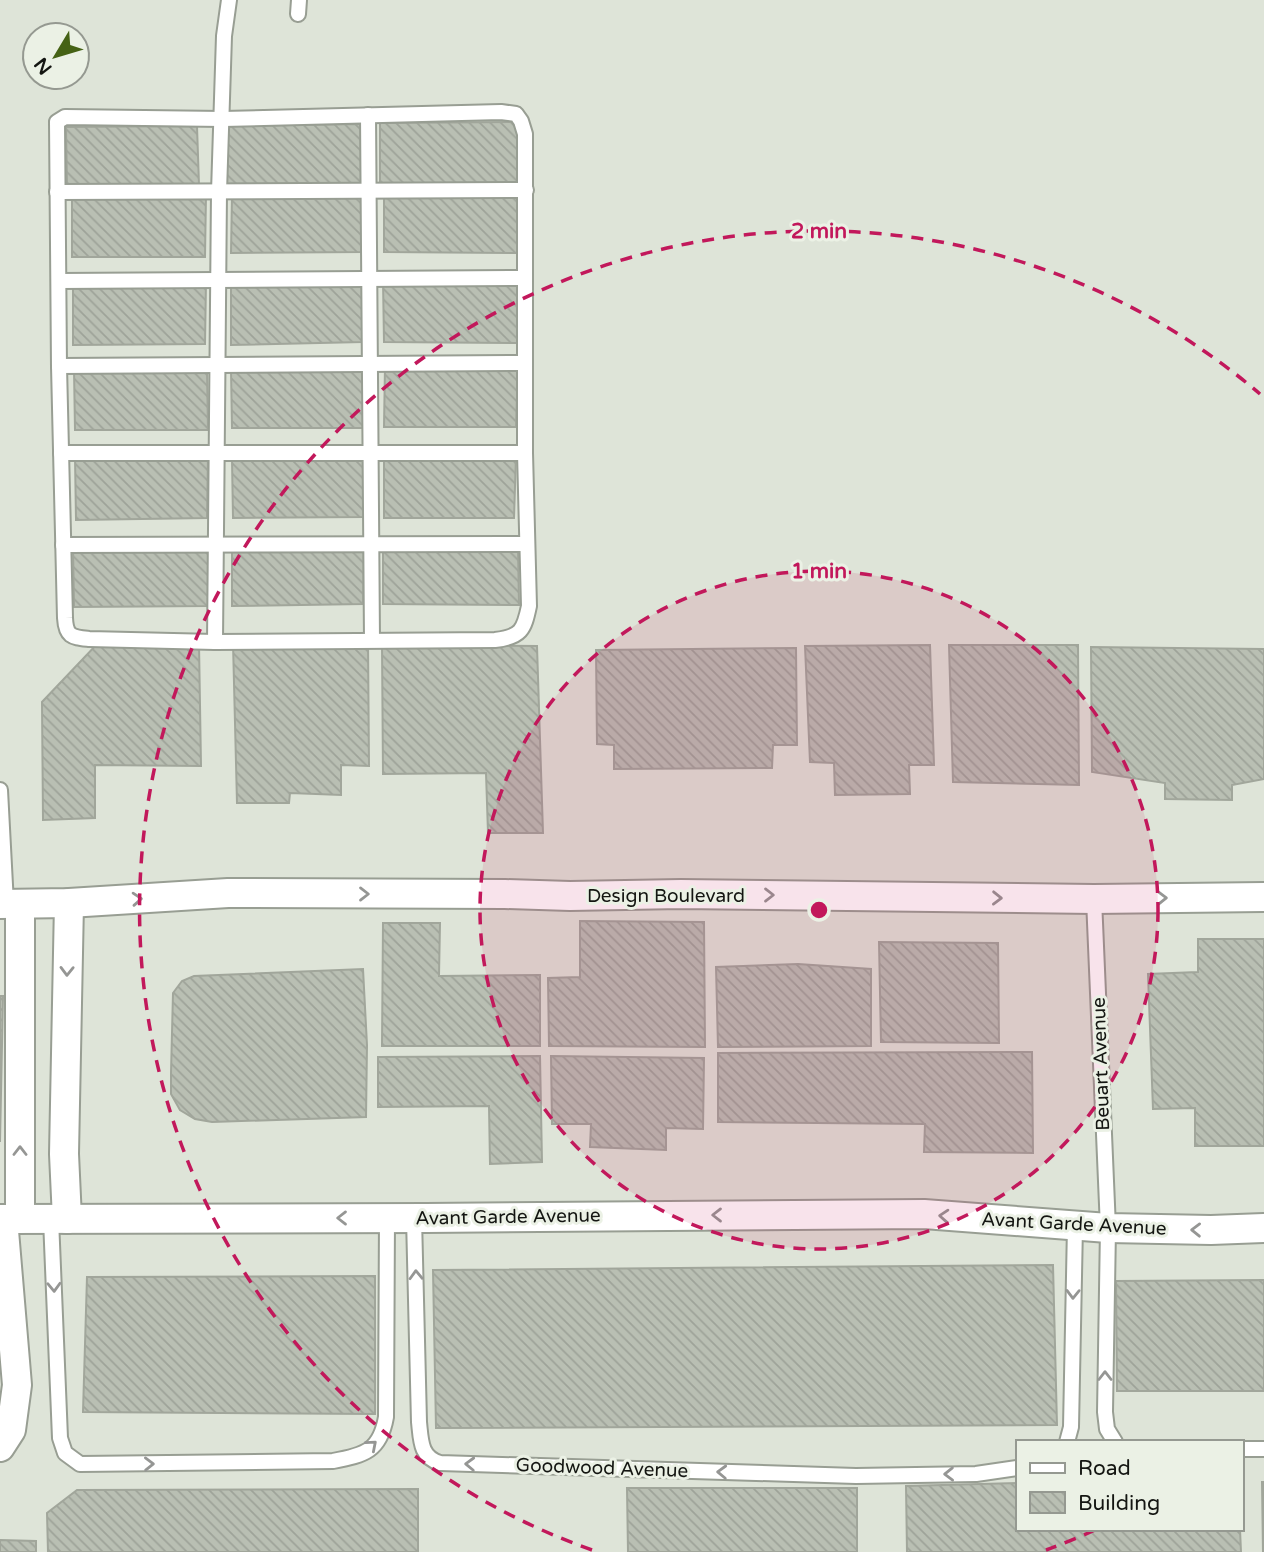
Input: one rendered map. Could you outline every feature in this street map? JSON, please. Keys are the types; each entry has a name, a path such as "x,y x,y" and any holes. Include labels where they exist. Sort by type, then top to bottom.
{"street":[{"name":"Design Boulevard","path":"9,904 228,893 570,896 681,894 1094,899 1264,897"},
{"path":"59,1219 64,1154 69,903"},
{"path":"0,1447 11,1430 18,1385 8,1219 9,904"},
{"name":"Avant Garde Avenue","path":"8,1219 924,1214 1108,1228 1264,1228"}],"lane":[{"path":"215,642 219,192 224,36 229,0"},
{"path":"501,112 516,114 521,121 525,134 526,190 525,453 529,606 525,623 519,633 509,639 495,640 215,642 73,637 66,629 63,545 55,131 57,122 65,117 223,119 368,115 501,112"},
{"path":"368,115 372,639"},
{"path":"57,192 526,190"},
{"path":"59,281 525,278"},
{"path":"59,366 525,363"},
{"path":"61,453 525,453"},
{"path":"63,545 527,544"},
{"path":"0,790 9,904"},
{"name":"Beuart Avenue","path":"1094,899 1108,1228 1105,1412 1107,1429 1114,1440"},
{"path":"59,1219 60,1438 65,1453 80,1464 333,1461 354,1457 377,1444 383,1433 386,1417 401,1218"},
{"name":"Goodwood Avenue","path":"401,1218 422,1446 433,1461 856,1476 976,1474 1016,1468"},
{"path":"1067,1440 1070,1427 1075,1226"},
{"path":"1243,1449 1264,1449"}],"building":[{"path":"518,122 518,185 380,184 380,123"},
{"path":"362,124 361,186 226,186 225,126"},
{"path":"197,126 199,185 67,186 66,127"},
{"path":"364,193 364,252 231,253 232,195"},
{"path":"384,194 521,194 520,253 384,252"},
{"path":"206,195 205,257 72,257 72,196"},
{"path":"363,279 362,342 231,345 231,283"},
{"path":"383,280 521,282 520,343 384,342"},
{"path":"206,282 205,344 73,345 73,284"},
{"path":"385,366 518,367 516,427 384,427"},
{"path":"364,368 363,428 232,428 231,370"},
{"path":"74,369 207,369 208,430 75,430"},
{"path":"208,455 207,518 76,520 75,457"},
{"path":"516,456 514,518 384,518 384,459"},
{"path":"232,459 365,460 364,517 233,518"},
{"path":"383,547 518,547 519,605 383,604"},
{"path":"73,548 209,548 208,606 74,607"},
{"path":"364,548 363,604 232,606 232,551"},
{"path":"368,642 369,766 341,765 341,795 290,793 289,803 237,803 233,643"},
{"path":"98,643 199,644 201,766 95,765 95,818 43,820 42,702"},
{"path":"382,644 537,646 543,833 488,833 486,773 383,774"},
{"path":"930,645 934,765 909,765 910,794 835,795 834,763 810,762 805,646"},
{"path":"949,645 1078,645 1079,785 953,782"},
{"path":"1091,647 1264,649 1264,779 1232,785 1232,800 1165,799 1165,783 1092,772"},
{"path":"796,648 797,745 773,745 772,768 614,769 614,745 597,744 596,650"},
{"path":"580,921 704,922 705,1047 549,1046 548,978 580,977"},
{"path":"383,923 440,923 439,976 540,975 540,1046 382,1046"},
{"path":"1198,939 1264,939 1264,1146 1195,1146 1195,1108 1153,1109 1148,974 1198,972"},
{"path":"879,942 998,943 999,1043 881,1042"},
{"path":"798,964 871,969 871,1046 718,1047 716,967"},
{"path":"363,969 367,1045 366,1117 212,1122 195,1119 180,1110 171,1094 171,1073 173,993 182,981 194,976"},
{"path":"0,996 3,996 0,1142"},
{"path":"1032,1052 1033,1153 924,1152 925,1124 718,1122 718,1053"},
{"path":"540,1056 542,1162 490,1164 489,1106 378,1107 378,1057"},
{"path":"551,1056 704,1058 703,1129 666,1128 666,1150 590,1147 591,1124 552,1124"},
{"path":"1053,1265 1057,1425 436,1428 433,1270"},
{"path":"375,1276 375,1414 83,1412 87,1277"},
{"path":"1264,1280 1264,1391 1117,1391 1116,1281"},
{"path":"1264,1482 1264,1552 1263,1552"},
{"path":"1016,1483 1016,1531 1240,1531 1241,1552 907,1552 906,1486"},
{"path":"627,1488 857,1488 857,1552 628,1552"},
{"path":"418,1489 418,1552 48,1552 47,1513 77,1490"},
{"path":"0,1540 36,1541 36,1552 0,1552"}]}
